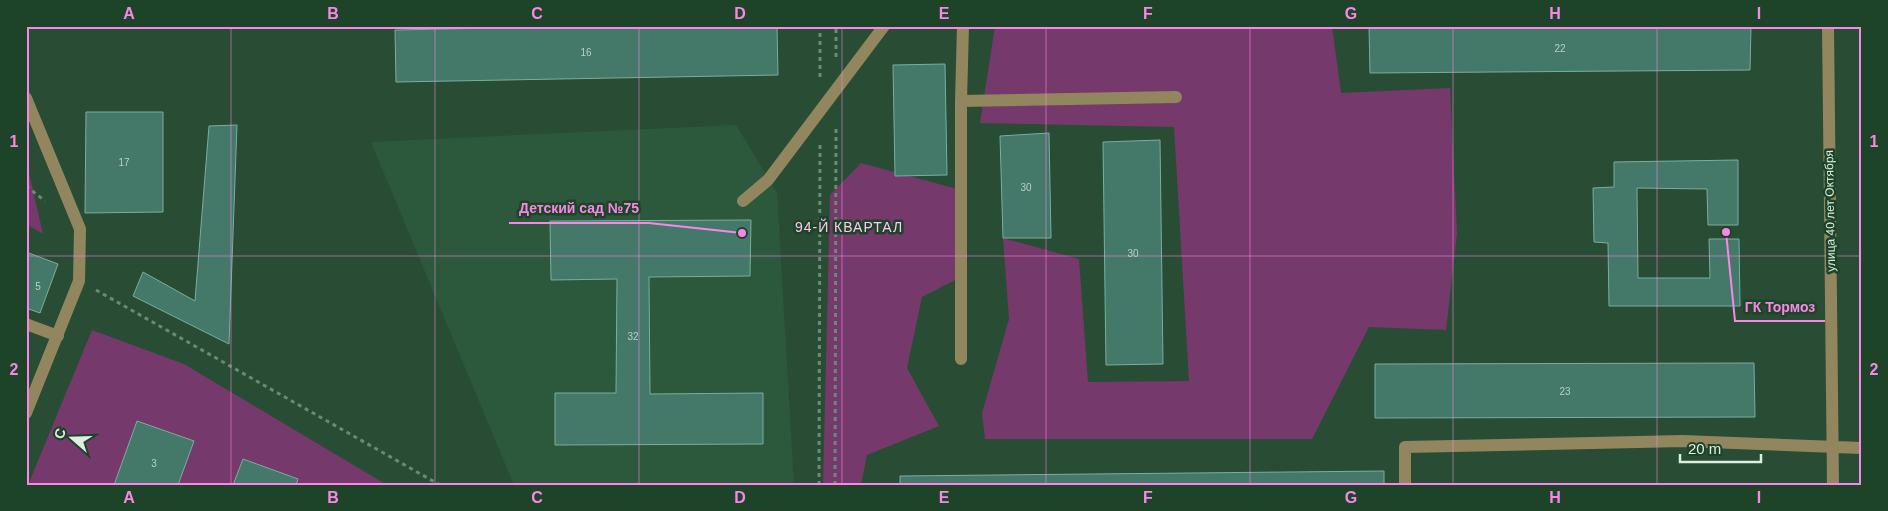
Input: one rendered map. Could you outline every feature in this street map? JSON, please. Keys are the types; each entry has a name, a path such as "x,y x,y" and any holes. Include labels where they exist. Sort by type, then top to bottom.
{"street":[{"path":"743,202 768,180 884,26"},
{"path":"961,359 961,102 963,26"},
{"name":"улица 40 лет Октября","path":"1828,26 1833,485"},
{"path":"961,102 1176,97"},
{"path":"26,98 80,229 79,281 26,413"},
{"path":"26,324 58,336"},
{"path":"1405,485 1405,447 1684,441 1833,449 1862,448"}],"path":[{"path":"819,485 820,26"},
{"path":"834,485 836,26"},
{"path":"79,281 440,485"}],"shaded area":[{"path":"995,26 1332,26 1341,93 1450,88 1457,233 1446,330 1369,327 1312,439 985,439 982,413 1009,319 1003,238 1079,259 1088,382 1189,381 1174,127 980,123"},
{"path":"736,125 777,193 794,485 514,485 371,142"},
{"path":"26,160 43,234 26,224"},
{"path":"861,163 961,190 961,277 922,297 907,368 939,426 867,455 861,485 823,485 830,195"},
{"path":"92,330 184,364 387,485 28,485"}],"building":[{"path":"594,26 777,26 778,75 396,82 395,30"},
{"path":"1369,26 1751,26 1750,70 1370,73"},
{"path":"945,64 947,175 895,176 893,65"},
{"path":"86,112 163,112 163,212 85,213"},
{"path":"237,125 229,344 133,296 143,272 195,301 209,126"},
{"path":"1049,133 1051,238 1003,238 1000,136"},
{"path":"1160,140 1163,364 1106,365 1103,142"},
{"path":"1738,160 1738,225 1708,225 1707,189 1637,188 1638,278 1710,278 1709,239 1739,239 1740,306 1609,306 1608,243 1594,242 1593,188 1614,187 1614,162"},
{"path":"751,220 750,276 649,277 650,394 763,393 763,444 555,445 555,393 616,393 617,279 551,280 550,221"},
{"path":"26,252 58,264 40,313 26,308"},
{"path":"1754,363 1755,417 1375,418 1375,364"},
{"path":"137,421 194,441 178,485 114,485"},
{"path":"243,459 298,479 296,485 233,485"},
{"path":"1384,471 1384,485 900,485 900,476"}],"place":[{"name":"ГК Тормоз","path":"1726,232"},
{"name":"Детский сад №75","path":"742,233"}],"district":[{"name":"94-Й КВАРТАЛ","path":"849,227"}]}
